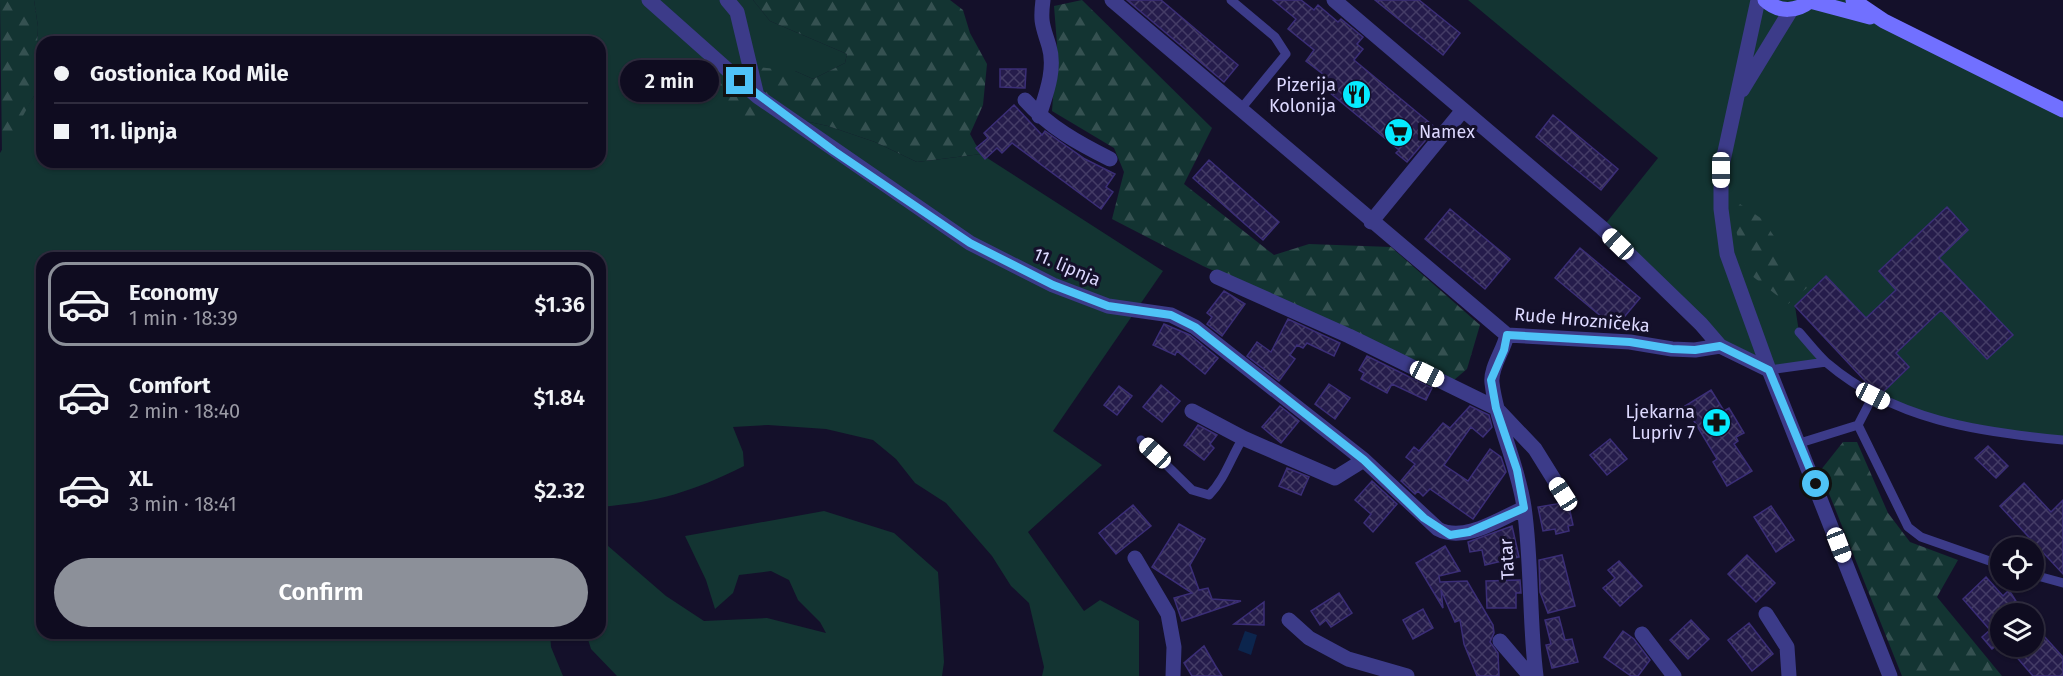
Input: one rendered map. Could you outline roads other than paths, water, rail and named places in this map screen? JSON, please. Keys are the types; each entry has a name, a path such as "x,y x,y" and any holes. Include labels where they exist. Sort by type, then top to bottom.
{"main road":[{"path":"1765,0 1778,9 1791,10 1811,0 1884,21"},
{"path":"1853,0 1884,21 2063,110"}],"street":[{"name":"11. lipnja","path":"649,0 757,96 970,243 1053,285 1108,306 1171,315 1195,327 1364,460 1424,518 1450,535 1469,532 1524,508"},
{"path":"727,0 737,12 757,96"},
{"path":"1039,116 1050,79 1049,47 1042,31 1043,0"},
{"name":"Rude Hrozničeka","path":"1112,0 1507,335 1630,342 1672,349 1695,350 1720,346"},
{"path":"1334,0 1602,228 1701,324 1720,346 1769,370"},
{"path":"1758,0 1721,170 1723,232 1735,282 1890,676"},
{"path":"1736,100 1791,10"},
{"path":"1025,100 1039,116 1073,140 1110,159"},
{"path":"1371,222 1463,110"},
{"path":"1217,277 1359,341 1496,408 1535,449 1563,494"},
{"name":"Tatar","path":"1507,335 1504,350 1491,380 1496,408 1517,470 1524,508 1536,676"},
{"path":"1192,411 1243,438 1335,478 1364,460"},
{"path":"1135,558 1168,614 1174,648 1173,676"},
{"path":"1766,614 1787,647 1789,676"},
{"path":"1289,620 1309,638 1348,659 1407,676"},
{"path":"1642,634 1674,676"},
{"path":"1500,641 1530,676"}],"lane":[{"path":"1231,0 1275,37 1286,54 1240,110"},
{"path":"1799,332 1826,363 1873,396 1898,409 1955,424 2063,440"},
{"path":"1769,370 1826,363"},
{"path":"1800,443 1858,425 1873,396"},
{"path":"1858,425 1908,527 1922,537 1990,561"},
{"path":"1141,440 1192,490 1209,495 1220,484 1229,460 1243,438"},
{"path":"2044,578 2063,583"}],"water":[{"path":"1245,631 1257,635 1251,655 1238,650"}],"place":[{"name":"Pizerija Kolonija","path":"1357,95"},
{"name":"Namex","path":"1398,132"},
{"name":"Ljekarna Lupriv 7","path":"1716,422"}]}
